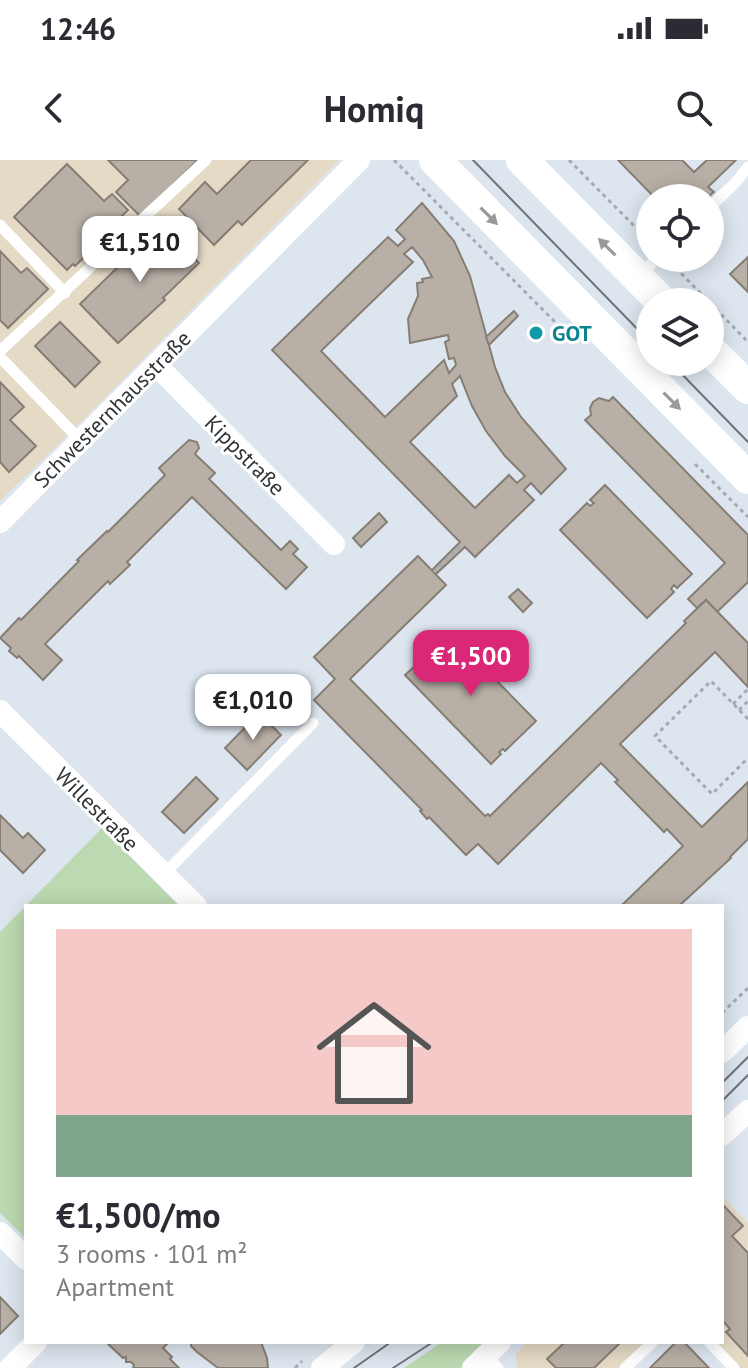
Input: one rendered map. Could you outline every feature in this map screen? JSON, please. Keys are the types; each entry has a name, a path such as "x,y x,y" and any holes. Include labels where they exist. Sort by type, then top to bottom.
{"main road":[{"path":"435,160 748,478"},
{"path":"522,160 636,258"},
{"path":"724,364 748,388"}],"street":[{"name":"Schwesternhausstraße","path":"0,522 359,160"},
{"name":"Kippstraße","path":"156,365 334,544"},
{"name":"Willestraße","path":"0,711 194,904"},
{"path":"724,1050 748,1027"},
{"path":"724,1133 748,1111"},
{"path":"0,1233 24,1257"},
{"path":"10,1368 34,1344"},
{"path":"322,1368 352,1344"}],"lane":[{"path":"81,441 0,354 206,160"},
{"path":"724,194 748,167"},
{"path":"0,225 65,293"},
{"path":"163,875 313,723"},
{"path":"625,1368 651,1344"},
{"path":"711,1344 734,1368"}],"path":[{"path":"394,160 562,329"},
{"path":"569,160 636,228"},
{"path":"680,272 696,288"},
{"path":"724,317 748,342"},
{"path":"693,462 748,517"},
{"path":"434,572 462,544"},
{"path":"747,716 711,681 655,736 712,794 748,758"},
{"path":"733,704 748,689"},
{"path":"739,710 748,701"},
{"path":"724,1011 748,988"}],"shaded area":[{"path":"0,160 339,160 0,501"},
{"path":"724,1198 748,1223 748,1368 731,1368 708,1344 724,1344"},
{"path":"525,1344 651,1344 625,1368 518,1368 516,1354"}],"green space":[{"path":"102,828 177,904 27,904"},
{"path":"24,908 24,1237 0,1213 0,932"},
{"path":"439,1344 487,1344 462,1368 404,1368"}],"building":[{"path":"108,160 198,160 140,216 116,192 128,180"},
{"path":"251,160 308,160 242,225 238,221 214,245 179,209 205,182 217,194"},
{"path":"618,160 682,160 694,172 707,160 736,160 711,184 641,184"},
{"path":"67,164 104,201 112,194 128,210 114,224 116,226 67,270 14,217"},
{"path":"422,203 454,241 470,276 505,392 521,417 566,469 541,494 531,483 524,490 534,500 475,557 465,547 436,574 432,570 460,542 272,350 388,237 398,246 405,239 396,230","holes":["412,247 432,277 417,283 418,296 408,319 410,343 448,335 449,340 445,342 449,359 454,358 456,365 449,373 444,360 385,417 321,351 413,262 404,254","460,376 486,431 525,476 517,483 509,475 475,508 410,442 457,396 452,384"]},
{"path":"162,224 199,263 163,298 165,300 118,343 80,304"},
{"path":"0,251 21,273 27,268 48,289 8,328 0,320"},
{"path":"748,257 748,292 730,274"},
{"path":"514,311 518,316 489,345 486,337"},
{"path":"60,322 100,362 75,387 35,346"},
{"path":"0,382 24,407 10,420 36,446 9,472 0,462"},
{"path":"613,397 748,535 748,582 717,612 706,600 697,608 688,599 725,563 585,420 591,415 593,402 599,398 609,401"},
{"path":"189,440 197,442 199,448 195,454 215,473 209,479 281,550 290,541 298,549 293,554 307,567 286,589 192,497 127,562 130,565 110,584 108,581 45,644 62,660 43,680 19,656 17,658 9,651 11,648 0,638 165,475 159,468"},
{"path":"605,485 692,574 677,588 674,585 671,589 674,592 647,618 560,530 587,503 590,506 594,503 590,500"},
{"path":"379,513 387,522 361,547 353,538"},
{"path":"418,556 446,585 350,679 485,816 490,816 706,600 748,643 748,687 715,652 620,744 702,827 748,782 748,839 681,904 623,904 683,846 667,829 664,832 615,782 618,780 601,763 498,864 478,844 466,855 429,817 427,819 422,810 314,700 335,679 314,657"},
{"path":"518,589 532,603 523,612 509,597"},
{"path":"449,632 536,721 505,751 499,752 501,754 491,764 405,675 415,666 417,668 419,662"},
{"path":"259,713 281,735 247,770 225,748"},
{"path":"196,777 218,799 184,833 162,812"},
{"path":"0,815 23,838 28,833 45,850 23,873 0,850"},
{"path":"724,1206 743,1226 732,1236 748,1253 748,1356 726,1332 730,1329 724,1322"},
{"path":"0,1297 18,1316 0,1334"},
{"path":"108,1344 167,1344 163,1348 179,1368 133,1368 131,1362 126,1362 126,1357 123,1358"},
{"path":"262,1344 268,1368 218,1368 191,1346"},
{"path":"563,1344 619,1344 594,1368 556,1368 547,1359"},
{"path":"674,1344 686,1344 709,1368 650,1368"}],"tram line":[{"path":"473,160 636,328"},
{"path":"684,376 748,442"},
{"path":"724,1081 748,1057"},
{"path":"724,1099 748,1075"},
{"path":"354,1368 388,1344"},
{"path":"393,1368 430,1344"}],"place":[{"name":"GOT","path":"536,333"}]}
